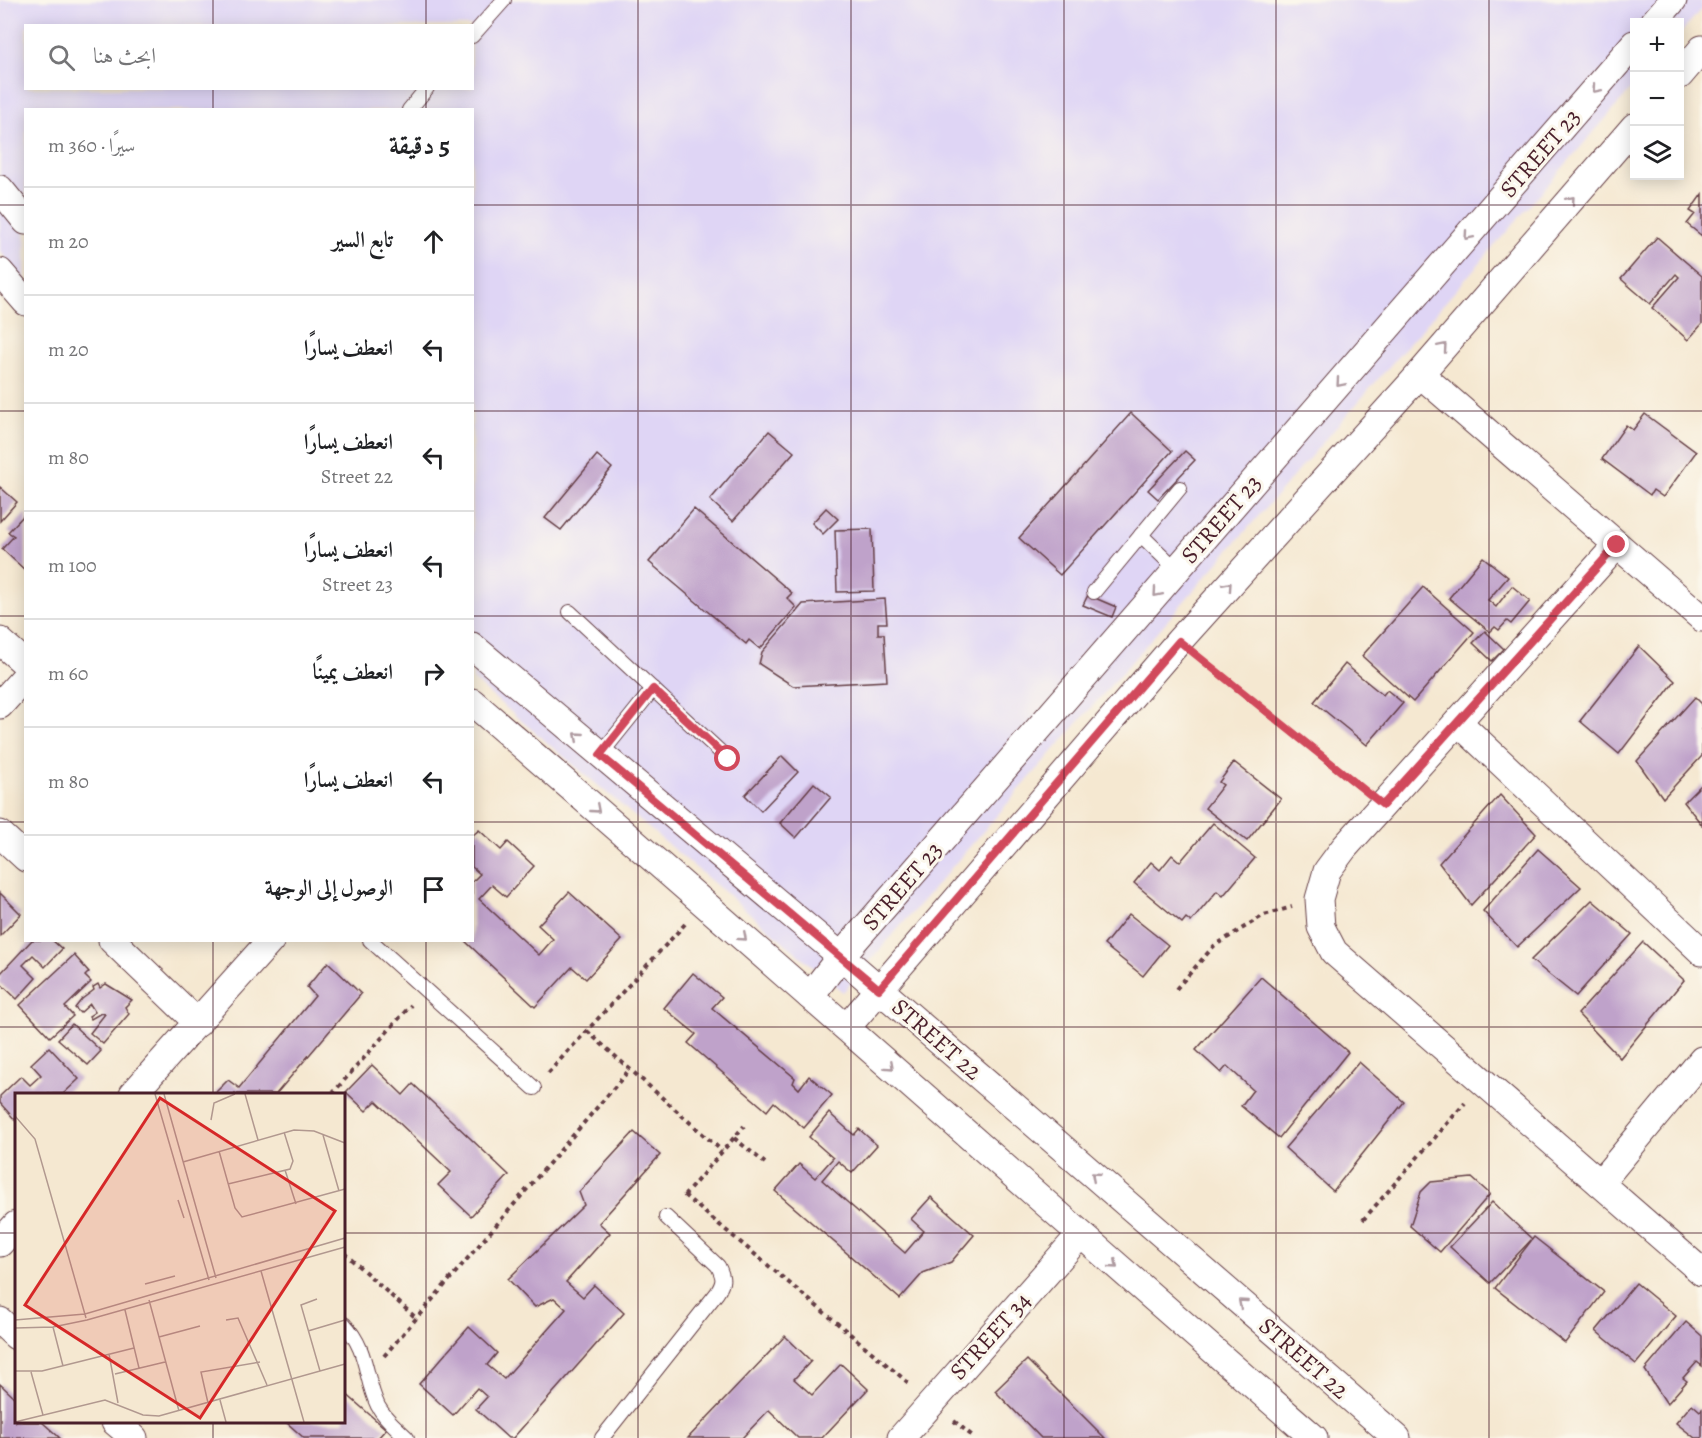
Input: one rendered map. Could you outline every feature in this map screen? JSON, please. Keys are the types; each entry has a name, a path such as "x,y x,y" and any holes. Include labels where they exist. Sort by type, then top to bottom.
{"street":[{"path":"1657,18 1673,0"},
{"path":"1683,72 1702,49"},
{"name":"STREET 23","path":"810,996 841,956 1630,51"},
{"name":"STREET 23","path":"847,1027 1179,641 1420,374 1630,133"},
{"path":"0,189 24,219"},
{"path":"0,272 24,300"},
{"path":"1420,374 1702,618"},
{"path":"1617,545 1344,848 1327,871 1319,899 1321,927 1334,952 1702,1272"},
{"path":"0,641 24,662"},
{"name":"STREET 22","path":"474,648 841,956 1397,1438"},
{"path":"508,676 475,709 847,1027 1080,1235 1314,1438"},
{"path":"0,705 24,678"},
{"path":"1458,722 1702,952"},
{"path":"0,834 24,856"},
{"path":"114,942 198,1023"},
{"path":"135,1093 269,942"},
{"path":"1600,1183 1702,1060"},
{"path":"0,1243 15,1226"},
{"name":"STREET 34","path":"901,1438 1080,1235"},
{"path":"0,1322 15,1335"}],"lane":[{"path":"474,34 504,0"},
{"path":"411,108 425,90"},
{"path":"1094,592 1180,488"},
{"path":"1141,535 1177,570"},
{"path":"570,612 728,759"},
{"path":"600,755 653,689"},
{"path":"372,942 534,1088"},
{"path":"602,1438 717,1293 723,1282 723,1275 718,1266 666,1217"},
{"path":"345,1325 357,1341 364,1356 372,1392 380,1408 391,1423 407,1438"}],"path":[{"path":"1179,641 1383,805"},
{"path":"1176,989 1215,946 1224,940 1264,915 1319,899"},
{"path":"534,1088 704,903"},
{"path":"334,1093 424,990"},
{"path":"587,1031 722,1151"},
{"path":"369,1374 630,1069"},
{"path":"1363,1220 1483,1082"},
{"path":"666,1217 744,1126"},
{"path":"734,1137 765,1163"},
{"path":"684,1195 932,1403"},
{"path":"345,1255 416,1318"}],"shaded area":[{"path":"0,0 1702,0 1702,8 1684,29 1684,18 1630,18 1630,91 843,992 474,681 474,108 24,108 24,282 0,251"}],"building":[{"path":"1702,194 1702,236 1687,224 1695,214 1690,211"},
{"path":"1657,237 1702,276 1702,324 1688,340 1652,308 1679,277 1676,274 1650,304 1621,279"},
{"path":"1131,413 1172,451 1060,575 1019,538"},
{"path":"1645,414 1696,452 1663,497 1653,490 1650,495 1602,459 1626,425 1633,430"},
{"path":"769,431 794,452 733,521 710,500"},
{"path":"1185,451 1195,460 1158,499 1148,490"},
{"path":"597,455 612,468 561,530 545,518"},
{"path":"0,487 17,502 0,521"},
{"path":"826,508 838,519 823,534 812,523"},
{"path":"694,509 792,593 787,598 796,607 760,649 749,640 746,644 649,562"},
{"path":"24,515 24,569 2,549 14,536 8,532"},
{"path":"872,529 874,591 837,592 835,530"},
{"path":"1483,557 1508,577 1488,600 1496,607 1512,586 1530,601 1511,624 1507,621 1499,630 1495,627 1490,632 1449,598"},
{"path":"1423,587 1474,632 1413,702 1362,656"},
{"path":"1088,595 1116,607 1112,617 1083,605"},
{"path":"885,599 887,623 878,623 878,634 884,634 887,681 793,686 759,664 762,652 803,604"},
{"path":"1485,631 1504,649 1492,661 1473,643"},
{"path":"1639,646 1675,681 1619,754 1580,721"},
{"path":"1345,664 1383,695 1387,690 1403,703 1367,745 1314,702"},
{"path":"1695,697 1702,704 1702,756 1663,798 1637,761"},
{"path":"782,756 798,772 761,811 745,795"},
{"path":"1234,762 1281,799 1247,841 1205,808 1223,785 1219,782"},
{"path":"814,783 831,797 796,838 780,823"},
{"path":"1702,784 1702,825 1684,802"},
{"path":"1500,795 1536,834 1471,905 1439,863"},
{"path":"1213,823 1255,858 1223,896 1217,891 1191,922 1186,918 1182,923 1134,883 1151,862 1160,870 1172,855 1180,862"},
{"path":"479,830 501,850 508,842 534,866 506,897 492,885 479,899 539,955 553,939 538,925 569,892 622,940 586,979 572,967 535,1007 466,942 474,942 474,880 480,874 474,869 474,834"},
{"path":"1538,849 1581,887 1517,947 1483,911"},
{"path":"0,893 21,914 0,936"},
{"path":"1592,900 1632,934 1576,996 1531,960"},
{"path":"1129,914 1168,945 1143,976 1104,945"},
{"path":"30,942 54,942 62,949 45,967 33,955 23,965 36,978 17,999 0,983 0,974"},
{"path":"1643,942 1684,980 1620,1058 1578,1014"},
{"path":"74,955 89,972 85,976 91,982 65,1007 73,1016 50,1037 20,1005"},
{"path":"328,962 361,994 277,1093 215,1093 228,1080 239,1088 315,996 307,987"},
{"path":"693,973 722,997 712,1008 795,1078 793,1083 799,1089 809,1076 832,1095 804,1128 774,1102 767,1111 688,1043 696,1034 664,1008"},
{"path":"1261,977 1348,1052 1279,1138 1241,1106 1253,1090 1227,1066 1221,1073 1196,1050"},
{"path":"98,984 100,988 106,984 132,1000 125,1007 129,1014 103,1044 90,1033 105,1014 101,1013 91,1019 89,1016 95,1012 90,1004 80,1013 75,1008"},
{"path":"72,1024 101,1051 88,1065 58,1039"},
{"path":"49,1047 79,1079 64,1093 15,1093 15,1120 0,1103 0,1096 21,1076 30,1085 41,1075 31,1064"},
{"path":"1359,1062 1404,1102 1333,1191 1285,1148"},
{"path":"372,1065 403,1095 413,1084 509,1175 471,1216 438,1185 451,1172 376,1101 366,1111 346,1092"},
{"path":"829,1113 854,1135 859,1129 877,1145 852,1173 838,1161 822,1180 905,1253 924,1231 911,1219 931,1197 974,1235 951,1262 923,1273 900,1299 775,1191 799,1164 815,1178 833,1158 809,1137"},
{"path":"634,1132 660,1155 599,1223 610,1233 566,1282 583,1297 594,1285 624,1313 513,1438 508,1438 476,1409 487,1397 477,1388 453,1415 419,1384 469,1327 497,1353 487,1365 504,1379 566,1309 554,1298 535,1307 508,1279 584,1205 579,1192"},
{"path":"1472,1178 1490,1194 1440,1252 1410,1226 1421,1192 1431,1182"},
{"path":"1492,1202 1532,1239 1490,1283 1450,1247"},
{"path":"1534,1237 1604,1292 1565,1343 1495,1288"},
{"path":"1636,1283 1676,1316 1636,1364 1596,1331"},
{"path":"1686,1322 1702,1336 1702,1366 1697,1362 1683,1378 1687,1381 1667,1404 1645,1370"},
{"path":"785,1336 811,1361 794,1379 812,1395 841,1364 868,1389 822,1438 798,1438 769,1410 742,1438 688,1438"},
{"path":"1027,1360 1105,1438 1041,1438 995,1391"},
{"path":"0,1384 15,1398 15,1423 43,1423 60,1438 0,1438"},
{"path":"345,1393 386,1429 378,1438 304,1438 287,1423 345,1423"},
{"path":"1692,1404 1700,1411 1702,1409 1702,1438 1695,1438 1676,1423"}],"route":[{"path":"728,759 653,689 600,755 879,989 1179,641 1383,805 1617,545"}]}
